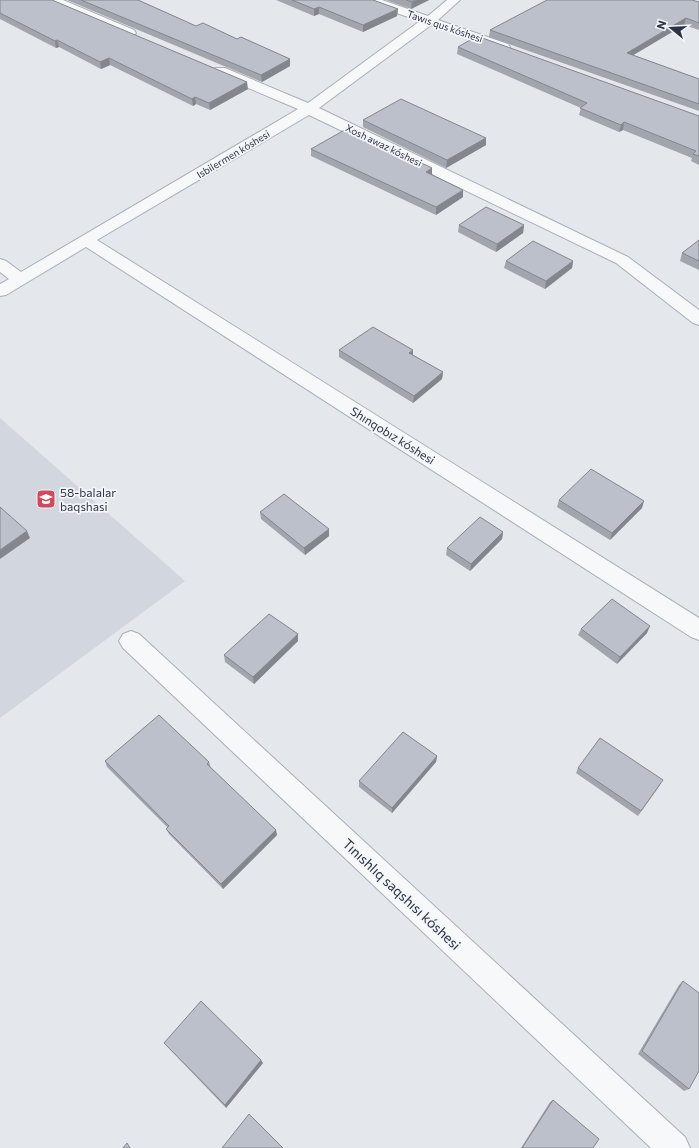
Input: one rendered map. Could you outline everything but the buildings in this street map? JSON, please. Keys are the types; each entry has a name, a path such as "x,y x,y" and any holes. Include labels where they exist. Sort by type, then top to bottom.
{"street":[{"path":"53,0 141,37"},
{"name":"Tawıs qus kóshesi","path":"371,0 514,50"},
{"name":"Isbilermen kóshesi","path":"0,291 309,109 430,20 454,0"},
{"name":"Xosh awaz kóshesi","path":"207,66 309,109 622,260 699,319"},
{"name":"Shınqobız kóshesi","path":"87,241 699,630"},
{"path":"0,264 20,279"},
{"name":"Tınıshlıq saqshısı kóshesi","path":"131,641 674,1148"}],"shaded area":[{"name":"58-balalar baqshasi","path":"0,418 185,581 0,718"}],"place":[{"name":"58-balalar baqshasi","path":"46,499"}]}
